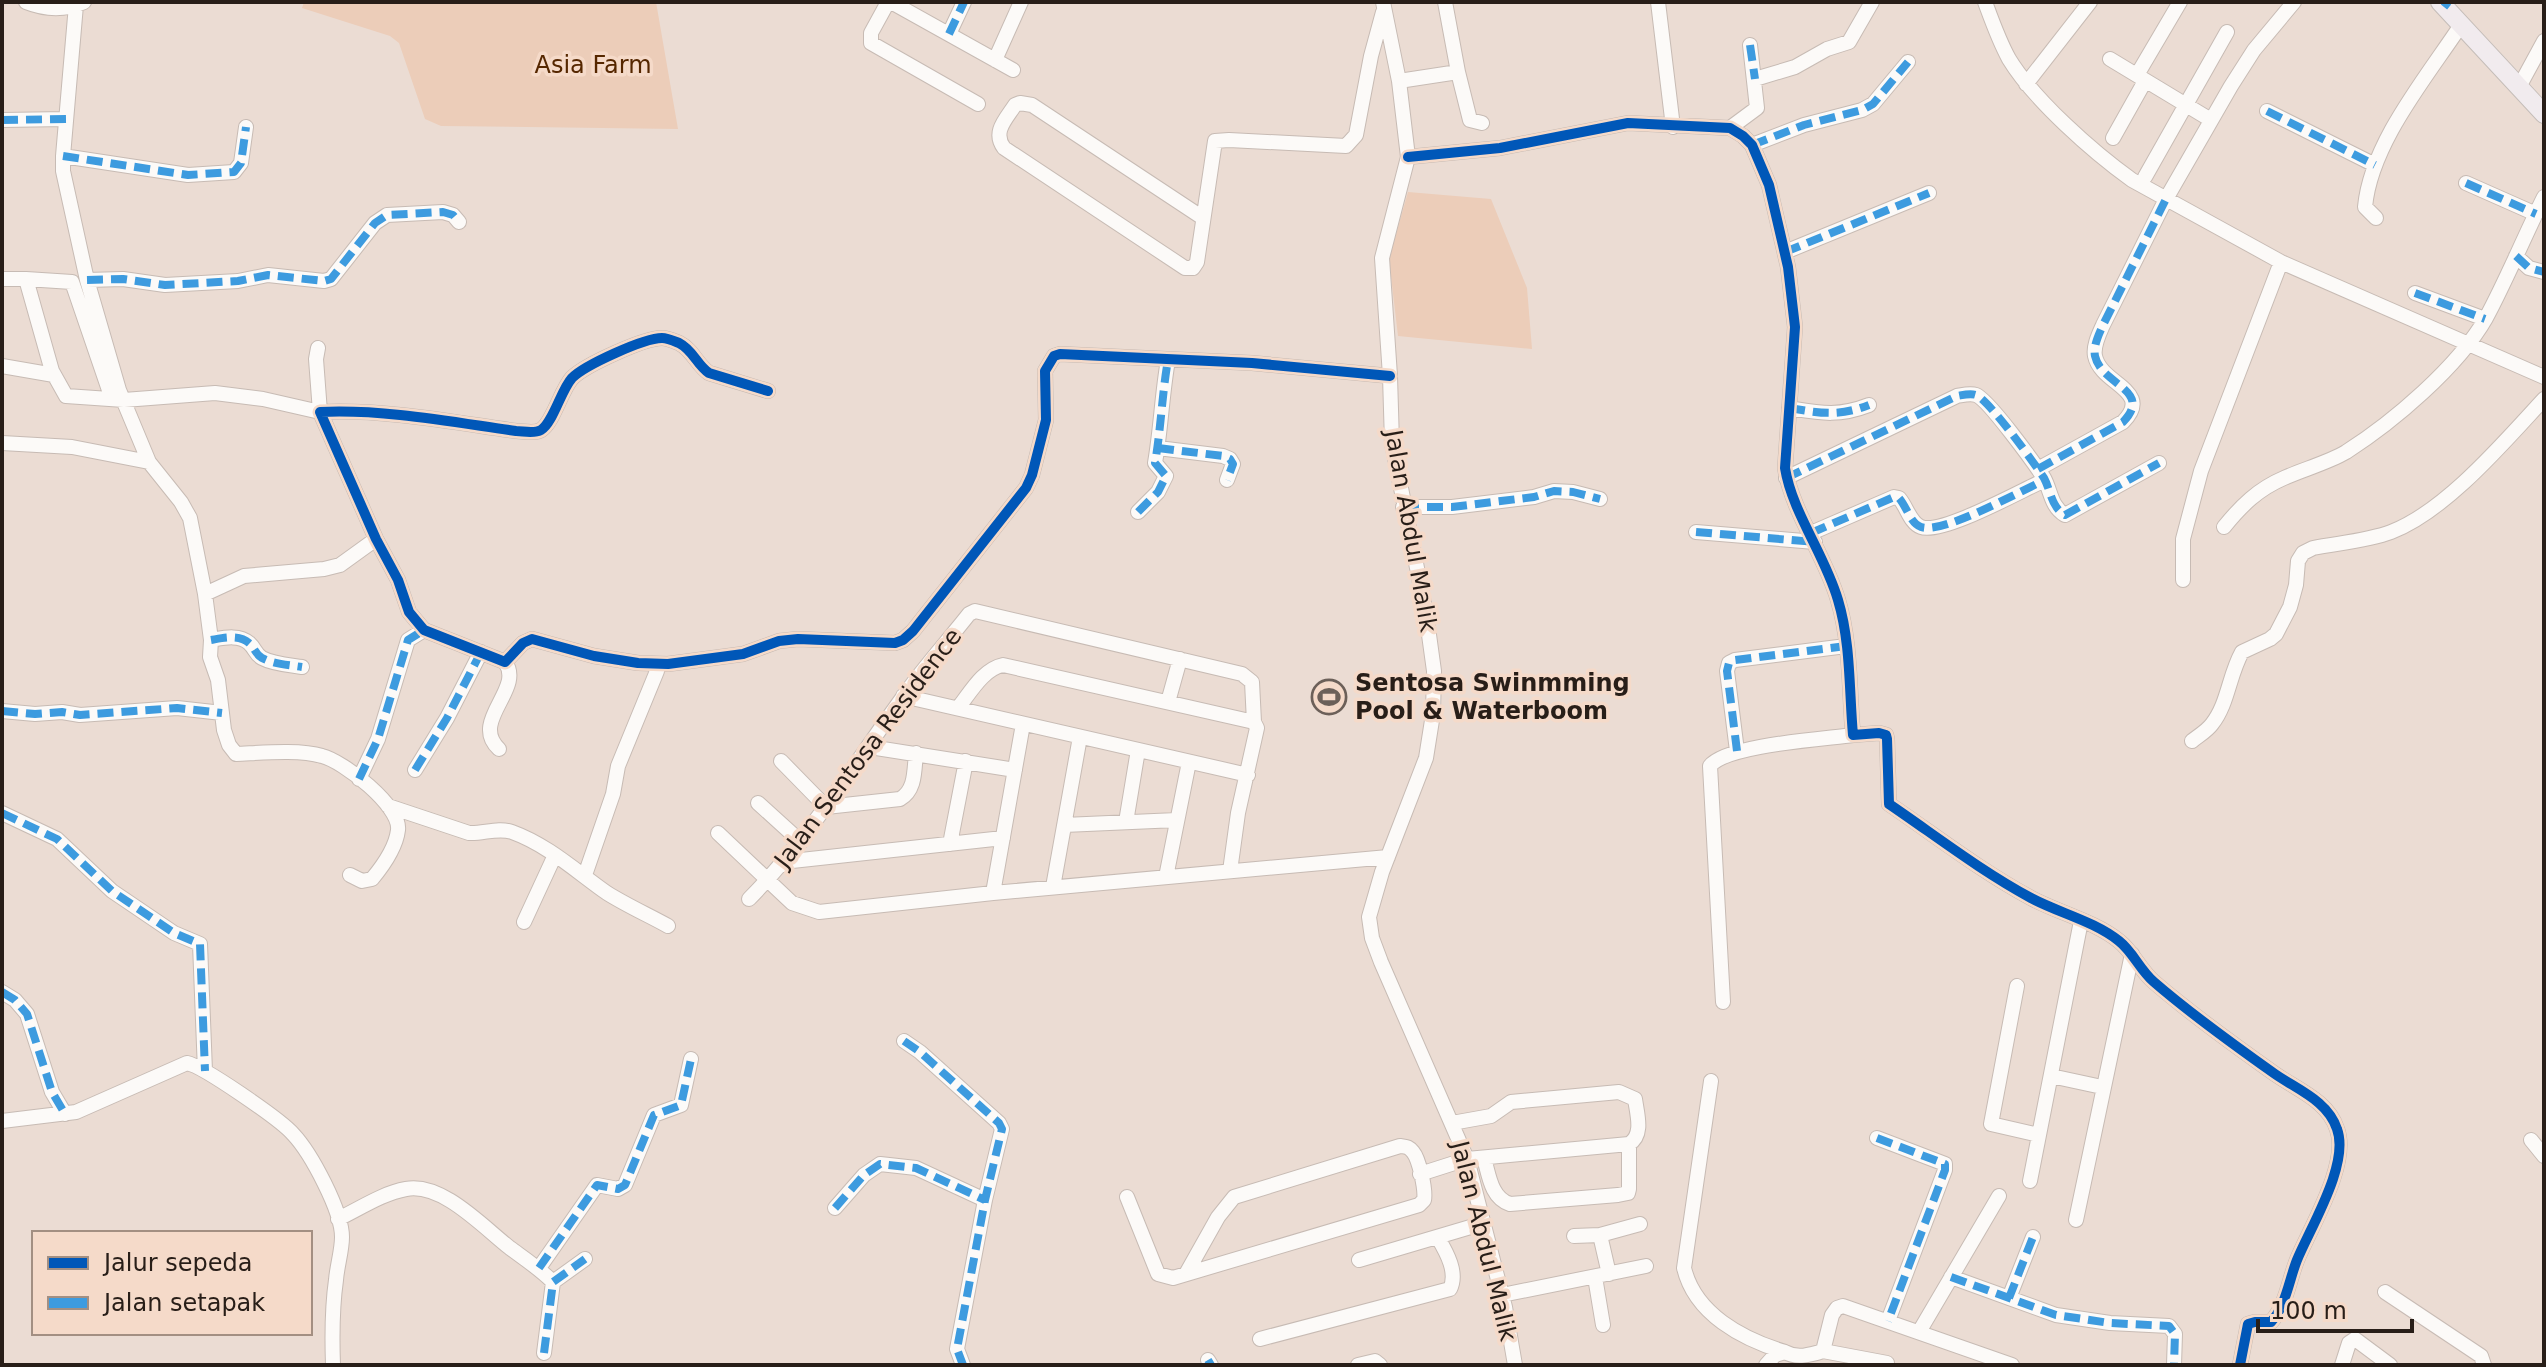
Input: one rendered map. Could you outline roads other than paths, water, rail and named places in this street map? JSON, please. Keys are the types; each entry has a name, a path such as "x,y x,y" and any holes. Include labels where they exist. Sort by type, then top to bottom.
{"main road":[{"path":"2444,4 2544,114"}],"street":[{"path":"26,2 47,9 80,4 63,156 63,171 82,249 80,281 118,400 149,462 190,518 205,594 210,657 218,680 229,745 236,754 275,752 321,755 346,766 388,806 398,830 390,852 372,879 362,881 350,875"},
{"path":"978,104 871,43 871,33 889,2 1013,70"},
{"path":"949,34 964,2"},
{"path":"995,60 1021,2"},
{"path":"1445,2 1470,120 1482,123"},
{"path":"1658,2 1673,127"},
{"path":"1755,79 1795,67 1827,49 1849,42 1872,2"},
{"path":"1985,2 2003,47 2026,84 2117,169 2281,262 2544,377"},
{"path":"2026,84 2090,2"},
{"path":"2113,138 2180,2"},
{"path":"1696,532 1813,537 1894,497 1899,498 1914,523 1921,527 1928,529 1952,524 2041,474 2123,422 2134,411 2135,404 2131,396 2101,369 2095,357 2095,347 2103,325 2166,199 2211,120 2254,50 2294,2"},
{"path":"1203,218 1032,105 1015,105 998,133 1004,148 1185,268 1193,268 1197,262 1213,145 1217,140 1346,146 1352,141 1359,124 1383,6"},
{"name":"Jalan Abdul Malik","path":"1383,6 1399,81 1408,157 1382,258 1392,443 1426,613 1434,671 1433,714 1426,758 1369,917 1372,938 1467,1159 1502,1295 1515,1365"},
{"path":"2376,218 2365,207 2375,165 2410,101 2461,25"},
{"path":"2145,177 2227,32"},
{"path":"2519,87 2544,41"},
{"path":"1730,128 1757,108 1750,45"},
{"path":"2110,59 2211,120"},
{"path":"1752,145 1804,125 1862,110 1873,104 1908,62"},
{"path":"1399,81 1458,72"},
{"path":"2267,111 2375,165"},
{"path":"2,120 66,119"},
{"path":"1408,157 1500,148 1628,123 1730,128 1752,145 1772,191 1785,252 1795,327 1786,478 1838,598 1846,646 1853,735"},
{"path":"63,156 188,175 234,172 241,163 246,127"},
{"path":"2466,183 2536,214"},
{"path":"1785,252 1929,193"},
{"path":"2224,527 2245,502 2264,489 2342,454 2375,432 2426,388 2468,345 2485,319 2544,197"},
{"path":"2,279 123,279 165,285 238,281 268,275 324,281 331,279 375,223 387,215 443,212 453,215 459,222"},
{"path":"2516,256 2529,268 2544,272"},
{"path":"2183,580 2183,539 2194,494 2281,262"},
{"path":"26,279 54,375 66,396 118,400 215,393 263,399 320,412 390,414 537,432 543,429 562,391 574,375 633,346 662,338 682,344 690,350 701,368 709,373 768,391"},
{"path":"2415,293 2485,319"},
{"path":"318,348 320,412 376,539 398,580 409,612 424,630 505,662 510,671 489,732 491,742 499,749"},
{"path":"505,662 523,643 532,639 594,656 657,664 743,654 779,641 798,639 886,644 903,640 1026,488 1046,420 1045,371 1054,356 1060,354 1252,363 1390,376"},
{"path":"1138,512 1165,482 1166,476 1155,463 1168,360"},
{"path":"2,366 54,375"},
{"path":"1786,478 1957,396 1969,394 1977,395 1989,405 2041,474 2056,508 2065,515 2159,463"},
{"path":"2192,741 2212,725 2242,652 2276,634 2290,607 2298,561 2303,553 2313,548 2384,534 2414,521 2469,477 2544,399"},
{"path":"1789,408 1834,415 1869,405"},
{"path":"2,443 72,447 149,462"},
{"path":"1158,448 1230,459 1233,464 1227,480"},
{"path":"1403,507 1452,507 1534,497 1554,491 1600,499"},
{"path":"205,594 244,576 340,565 376,539"},
{"name":"Jalan Sentosa Residence","path":"749,899 783,865 870,747 903,696 969,614 975,611 1242,674 1252,682 1254,722"},
{"path":"359,779 378,739 408,640 424,630"},
{"path":"211,640 242,639 248,641 263,659 302,667"},
{"path":"1737,751 1727,671 1729,663 1846,646"},
{"path":"415,770 447,718 481,652"},
{"path":"1168,702 1180,659"},
{"path":"585,875 613,794 618,766 657,671 657,664"},
{"path":"958,708 986,673 1003,665 1254,722 1257,728 1238,813 1230,871"},
{"path":"903,696 1248,775"},
{"path":"2,711 80,715 177,708 222,713"},
{"path":"993,893 1023,724"},
{"path":"1723,1002 1710,766 1713,761 1737,751 1853,735 1886,735 1889,804 2031,898 2117,939 2132,954 2143,972 2162,989 2277,1075 2316,1100 2338,1130 2340,1145 2337,1162 2317,1221 2297,1260 2276,1317 2271,1322 2251,1322 2246,1328 2240,1365"},
{"path":"1053,887 1080,737"},
{"path":"870,747 1015,770"},
{"path":"1126,822 1138,750"},
{"path":"781,761 826,807 906,796 911,789 916,753"},
{"path":"950,844 966,761"},
{"path":"1166,877 1189,762"},
{"path":"758,803 801,842"},
{"path":"388,806 469,833 500,829 511,831 555,855 608,893 668,926"},
{"path":"2,813 57,839 112,891 174,933 200,944 205,1071"},
{"path":"1064,825 1177,820"},
{"path":"718,833 792,903 819,912 1388,857"},
{"path":"783,865 792,861 1003,838"},
{"path":"524,922 555,855"},
{"path":"2030,1181 2081,921"},
{"path":"2076,1220 2132,954"},
{"path":"2017,986 1991,1124 2039,1135"},
{"path":"2,992 15,1000 27,1014 52,1092 65,1114"},
{"path":"904,1041 999,1123 1002,1135 985,1200 957,1349 963,1365"},
{"path":"539,1268 597,1185 618,1189 625,1185 654,1115 681,1105 691,1059"},
{"path":"2,1121 76,1112 181,1063 193,1064 205,1071 293,1133 323,1179 342,1237 336,1280 333,1365"},
{"path":"2051,1076 2102,1087"},
{"path":"1711,1081 1684,1268 1702,1305 1748,1337 1791,1355 1823,1351 1887,1363"},
{"path":"1420,1174 1467,1159 1629,1144 1635,1141 1638,1131 1635,1099 1619,1092 1511,1102 1491,1116 1452,1123"},
{"path":"1877,1138 1945,1164 1888,1321"},
{"path":"2531,1140 2544,1156"},
{"path":"1484,1158 1495,1195 1510,1204 1618,1195 1628,1193 1629,1189 1629,1144"},
{"path":"1127,1197 1158,1274 1173,1278 1419,1205 1425,1193 1414,1153 1408,1147 1400,1146 1234,1197 1186,1274"},
{"path":"835,1208 864,1175 880,1164 916,1168 985,1200"},
{"path":"338,1219 405,1189 421,1188 438,1194 463,1210 553,1282"},
{"path":"1919,1332 1999,1196"},
{"path":"1359,1260 1484,1223"},
{"path":"1574,1236 1600,1235 1640,1224"},
{"path":"1600,1235 1603,1325"},
{"path":"2009,1298 2033,1237"},
{"path":"1260,1339 1450,1289 1453,1277 1447,1254 1438,1238"},
{"path":"544,1353 553,1282 585,1259"},
{"path":"1502,1295 1646,1266"},
{"path":"1951,1277 2056,1315 2110,1323 2169,1326 2175,1334 2174,1365"},
{"path":"2385,1292 2481,1356 2484,1365"},
{"path":"1823,1351 1832,1315 1843,1306 2012,1365"},
{"path":"2342,1365 2349,1343 2355,1339 2390,1365"},
{"path":"1766,1365 1775,1355 1785,1352"},
{"path":"1358,1365 1375,1361 1380,1365"}],"place":[{"name":"Sentosa Swinmming Pool & Waterboom","path":"1329,697"}],"park label":[{"name":"Asia Farm","path":"593,65"}]}
